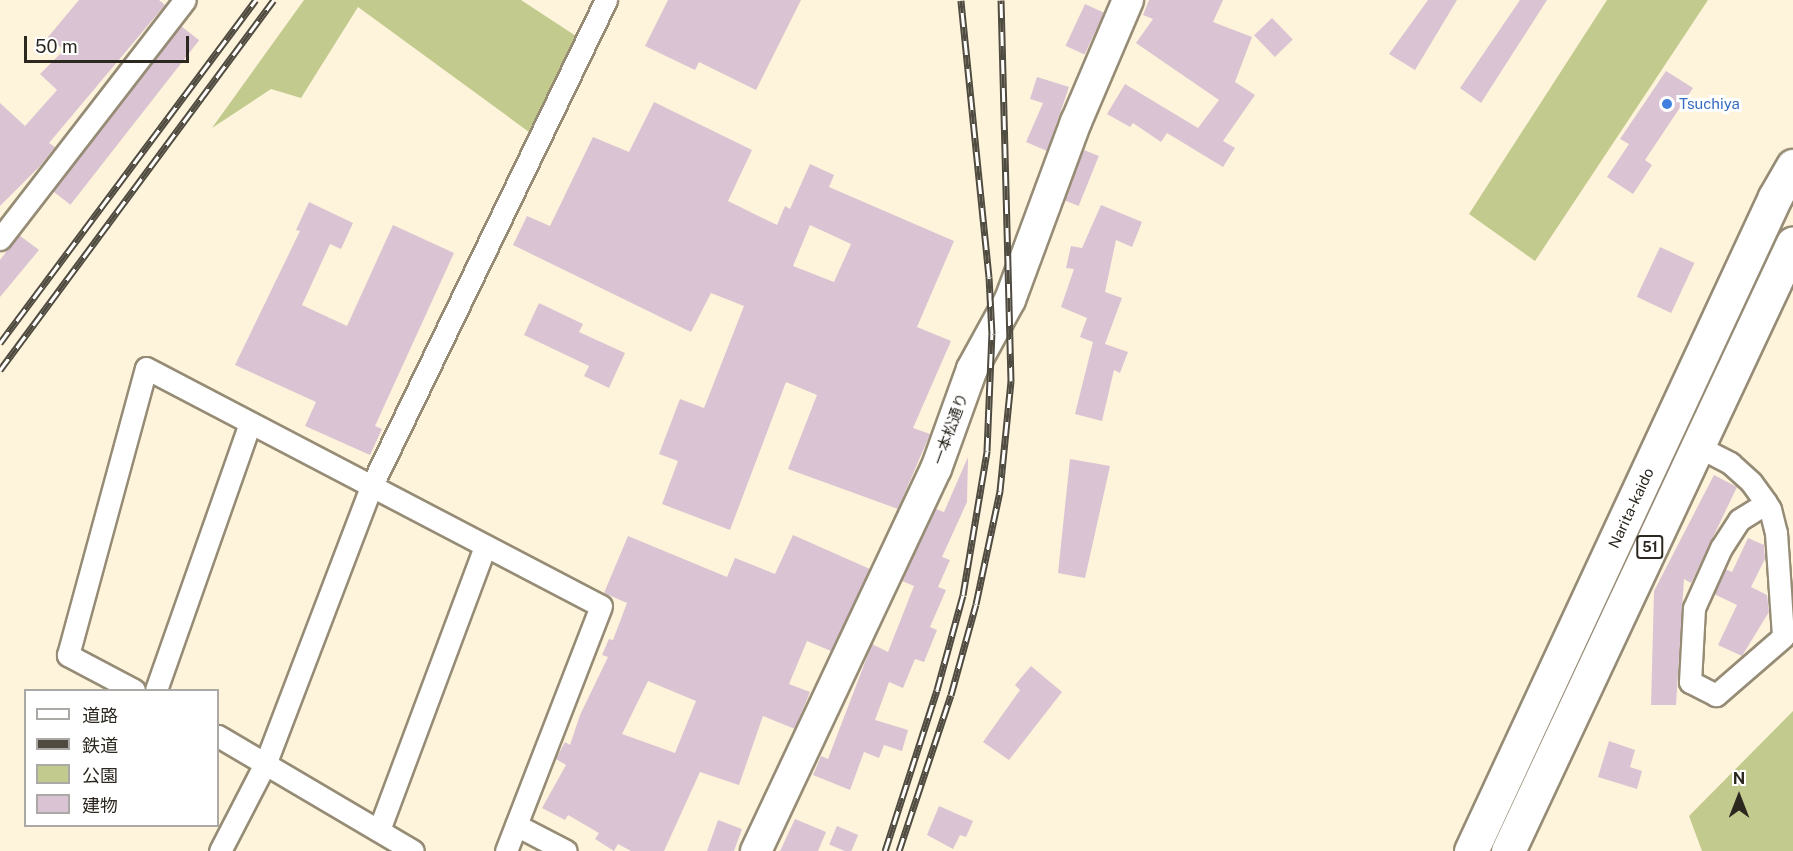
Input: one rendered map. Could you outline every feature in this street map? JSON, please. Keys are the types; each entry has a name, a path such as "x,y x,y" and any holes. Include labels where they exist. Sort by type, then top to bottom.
{"highway":[{"name":"Narita-kaido","path":"1471,851 1775,197 1793,166"},
{"name":"51","path":"1508,851 1793,243"}],"street":[{"path":"0,239 185,0"},
{"path":"220,851 266,762 371,487 606,0"},
{"name":"一本松通り","path":"756,851 936,469 972,369 1011,300 1076,122 1128,0"},
{"path":"132,689 68,655 146,368 601,606 506,851"},
{"path":"156,689 250,423"},
{"path":"1697,446 1730,463 1751,482 1766,503 1776,533 1783,637 1716,695 1689,682 1694,608 1721,548 1739,520 1766,503"},
{"path":"379,830 485,546"},
{"path":"219,737 266,762 413,851"},
{"path":"516,825 566,851"}],"green space":[{"path":"304,0 521,0 579,38 529,132 358,7 301,98 271,89 212,128"},
{"path":"1607,0 1708,0 1535,261 1469,214"},
{"path":"1793,711 1793,851 1702,851 1689,816"}],"building":[{"path":"79,0 159,0 165,5 49,143 55,147 40,166 0,206 0,103 25,126 57,90 40,74 64,50 48,37"},
{"path":"668,0 801,0 756,90 699,62 695,70 645,46"},
{"path":"1149,0 1223,0 1213,22 1252,37 1235,82 1255,95 1223,141 1235,148 1223,167 1167,133 1161,142 1133,123 1130,127 1107,114 1125,84 1198,128 1219,100 1136,43 1153,19 1143,15"},
{"path":"1428,0 1457,0 1415,70 1389,54"},
{"path":"1520,0 1547,0 1481,103 1460,88"},
{"path":"1085,4 1104,13 1085,55 1066,46"},
{"path":"1272,18 1293,40 1275,57 1254,35"},
{"path":"181,26 199,40 70,205 52,191"},
{"path":"1666,71 1693,88 1645,160 1652,165 1633,194 1607,177 1629,144 1620,139"},
{"path":"1037,77 1069,87 1047,151 1026,142 1043,103 1030,99"},
{"path":"654,102 752,150 728,201 777,225 785,206 790,209 810,164 834,175 829,187 954,241 917,327 951,341 913,428 930,434 898,509 788,469 817,395 786,382 730,530 662,504 678,461 659,454 680,399 704,408 744,306 711,293 691,332 513,245 527,216 550,226 593,137 629,152","holes":["810,225 851,244 834,282 793,266"]},
{"path":"1084,150 1099,156 1079,206 1064,200"},
{"path":"309,202 353,223 341,249 330,244 302,305 347,326 393,225 454,253 375,426 382,429 370,455 305,426 316,402 235,365 300,231 296,230"},
{"path":"1101,205 1142,222 1132,247 1116,240 1105,292 1122,298 1105,344 1128,352 1120,373 1114,370 1102,421 1075,414 1093,342 1080,337 1087,318 1061,307 1074,269 1066,268 1071,246 1082,248"},
{"path":"19,235 39,250 0,297 0,260"},
{"path":"1660,247 1694,263 1671,313 1637,297"},
{"path":"539,303 583,324 579,332 625,353 609,388 584,376 589,366 524,335"},
{"path":"968,457 967,502 942,557 950,560 938,587 946,590 930,627 937,630 924,662 915,659 903,688 889,682 875,720 908,730 902,751 884,745 879,758 864,752 850,790 813,775 821,756 828,759 872,644 888,652 914,586 902,581 936,509 944,512"},
{"path":"1070,459 1110,466 1085,578 1058,573"},
{"path":"1714,475 1737,487 1691,583 1684,579 1676,705 1651,705 1654,591"},
{"path":"793,535 870,569 831,651 807,641 789,684 810,692 795,729 763,716 739,785 700,772 664,851 631,851 618,844 614,851 595,839 599,833 568,815 565,820 542,808 566,765 556,759 565,742 570,745 580,715 608,657 602,655 609,639 613,640 627,603 604,593 628,536 727,577 735,558 775,574","holes":["648,681 696,701 675,753 622,734"]},
{"path":"1748,538 1764,545 1765,559 1751,587 1767,595 1769,612 1742,656 1718,645 1737,605 1714,594 1725,569 1732,572"},
{"path":"1031,666 1062,692 1009,760 983,742 1020,690 1015,685"},
{"path":"1609,741 1635,750 1630,767 1642,771 1637,789 1598,777"},
{"path":"939,806 973,821 966,837 960,835 953,849 927,835"},
{"path":"795,819 826,832 818,851 780,851"},
{"path":"718,820 742,829 734,851 707,851"},
{"path":"837,826 858,835 851,851 845,851 829,844"}],"railway":[{"path":"0,343 256,0"},
{"path":"0,370 274,0"},
{"path":"885,851 937,690 963,595 987,451 992,334 989,277 961,0"},
{"path":"899,851 951,695 976,604 1000,491 1011,381 1001,0"}],"place":[{"name":"Tsuchiya","path":"1667,104"}]}
